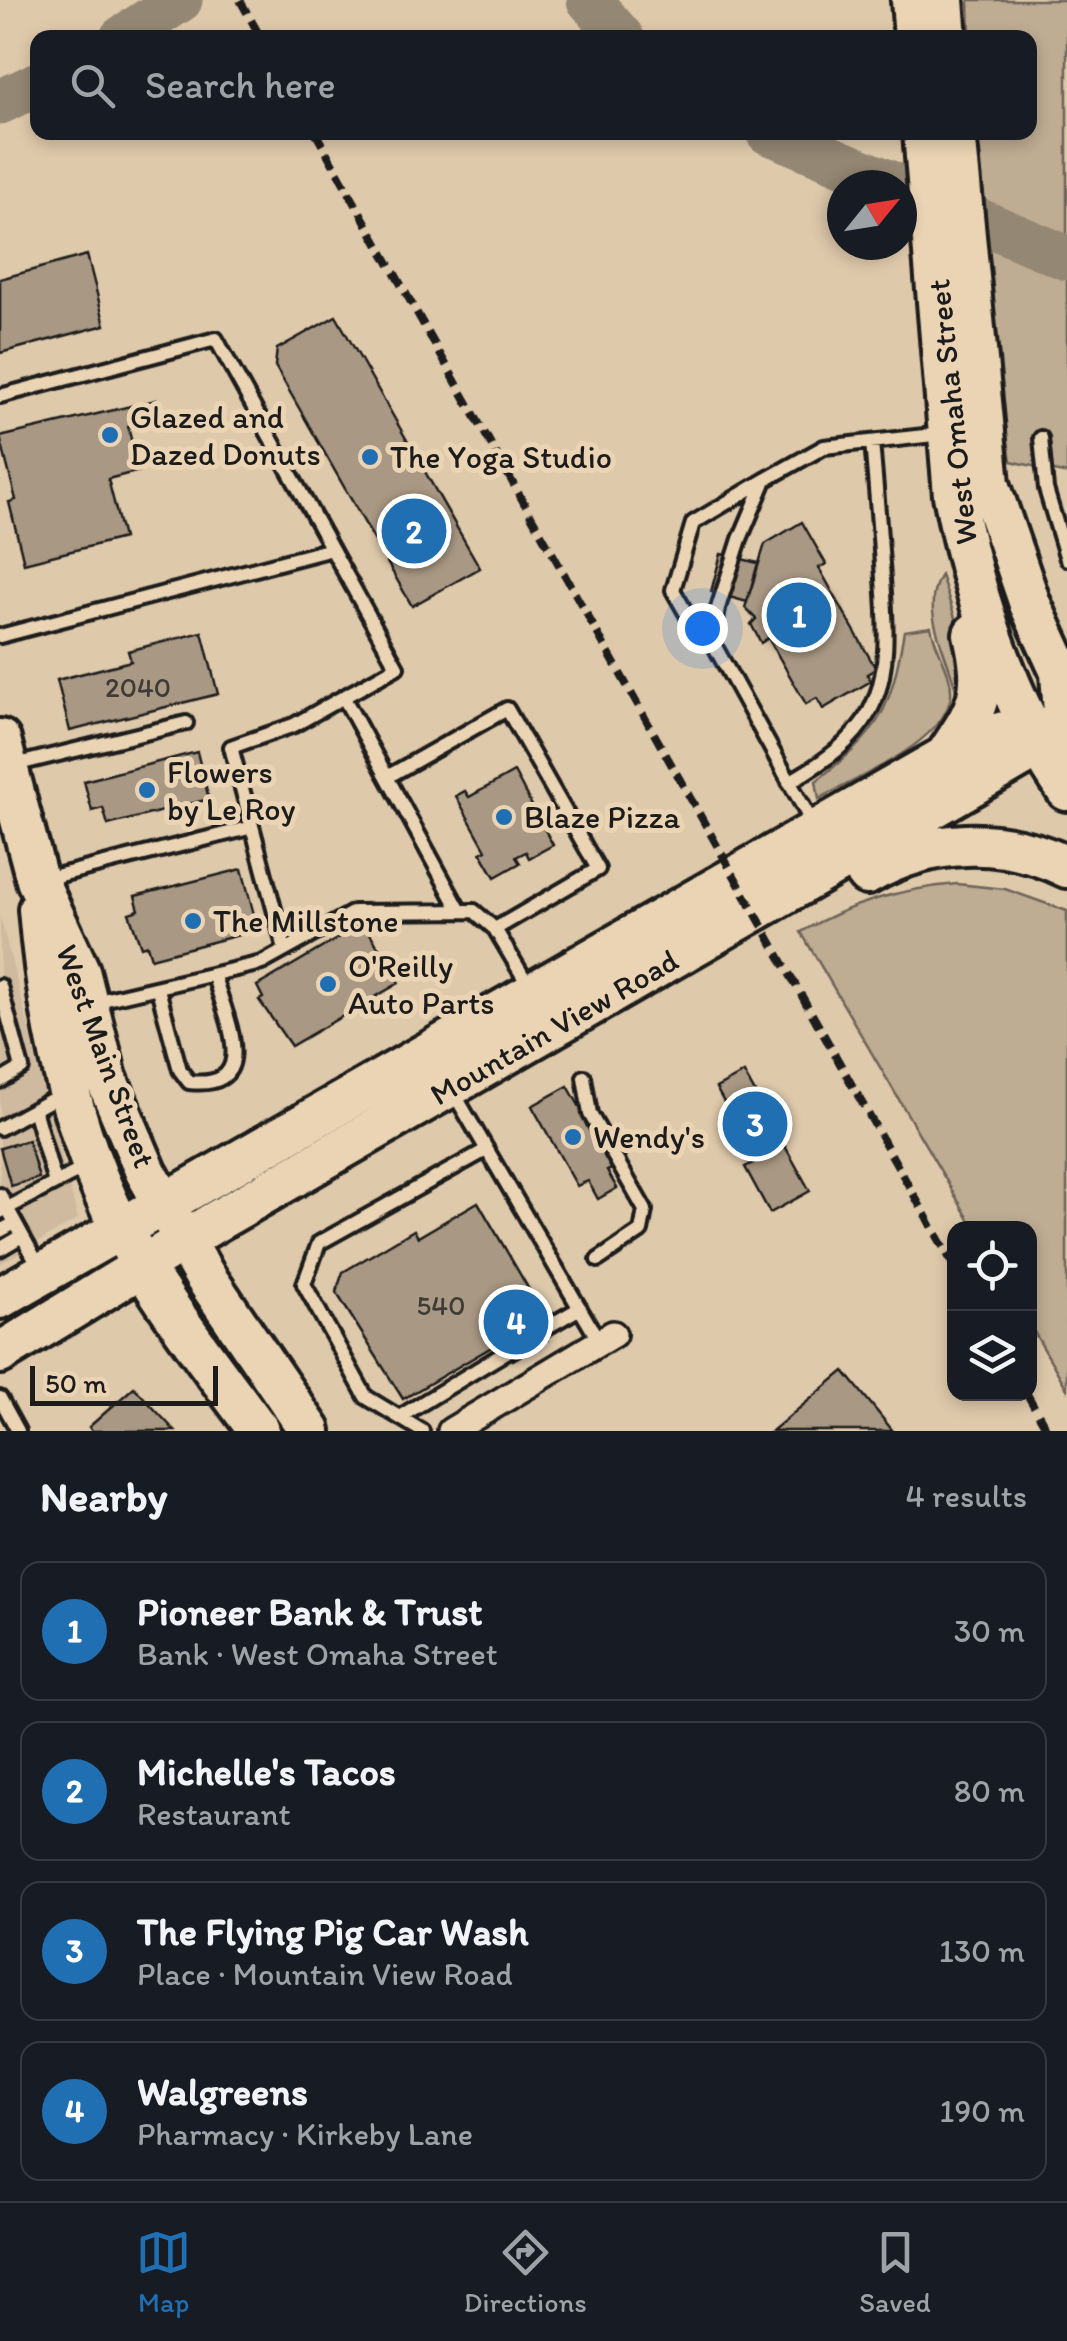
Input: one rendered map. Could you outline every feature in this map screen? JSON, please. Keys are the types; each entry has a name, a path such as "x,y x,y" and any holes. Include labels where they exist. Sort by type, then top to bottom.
{"main road":[{"path":"912,0 915,30"},
{"path":"942,0 945,30"},
{"name":"West Omaha Street","path":"925,140 966,432 954,494 984,618 1038,737 1067,790"},
{"name":"West Omaha Street","path":"954,140 960,371"},
{"name":"West Omaha Street","path":"966,432 989,484 1030,604 1064,680"},
{"path":"945,758 974,717 980,683 975,636 940,512 954,494"},
{"path":"1038,737 1064,712 1064,680"},
{"name":"Mountain View Road","path":"826,848 945,758 1038,737"},
{"name":"Mountain View Road","path":"0,1353 184,1242 440,1070 826,848 1038,737"},
{"name":"West Main Street","path":"4,753 26,860 79,971 70,1008 89,1084 94,1162 122,1230 145,1266 260,1415 310,1431"},
{"path":"544,1010 675,983 910,853 981,845 1028,853 1067,868"},
{"name":"Mountain View Road","path":"0,1298 164,1205 440,1070"},
{"name":"West Main Street","path":"89,1084 184,1242 260,1415"}],"street":[{"path":"451,1431 606,1339"}],"lane":[{"path":"0,396 216,339 397,667 294,725 231,747 249,828 286,950"},
{"path":"713,643 701,640 672,590 693,523 824,447 966,432"},
{"path":"1040,438 1046,489 1067,560"},
{"path":"790,782 846,745 882,687 888,645 872,442"},
{"path":"765,480 740,539 718,608 713,643 826,848"},
{"path":"0,636 332,549"},
{"path":"344,698 459,909"},
{"path":"387,777 507,709 598,869 494,929"},
{"path":"4,753 186,723"},
{"path":"26,860 249,828"},
{"path":"70,1008 262,963 354,912 459,909 474,910 494,929 544,1010"},
{"path":"158,989 180,1070 189,1082 205,1084 220,1080 232,1070 236,1052 214,976"},
{"path":"0,986 22,1068 0,1081"},
{"path":"440,1070 580,1308 606,1339"},
{"path":"584,1076 590,1114 645,1210 641,1231 598,1260"},
{"path":"0,1128 89,1084"},
{"path":"34,1109 54,1183"},
{"path":"422,1431 366,1397 304,1284 319,1244 486,1150"},
{"path":"44,1274 2,1205 94,1162"},
{"path":"0,1232 15,1223"},
{"path":"0,1249 22,1236"},
{"path":"542,1330 580,1308"},
{"path":"401,1416 508,1351"},
{"path":"0,1398 18,1431"}],"shaded area":[{"path":"969,0 1067,0 1067,474 1011,461 993,343 976,140 1037,140 1037,30 970,30"},
{"path":"941,575 971,667 957,697 934,620 935,589"},
{"path":"931,627 951,687 945,712 917,743 819,799 816,781 856,747 880,717 894,681 904,631"},
{"path":"957,884 1005,889 1067,911 1067,1389 1037,1337 1037,1221 970,1221 801,932 876,899"},
{"path":"0,916 78,1219 0,1264"}],"building":[{"path":"87,255 105,325 0,353 0,279"},
{"path":"336,316 480,568 412,606 275,366 277,349"},
{"path":"156,400 160,419 128,427 139,471 108,479 123,538 24,563 9,502 16,500 0,437"},
{"path":"802,522 826,564 819,568 876,669 867,674 871,681 823,709 817,698 806,704 768,638 761,643 751,624 756,619 745,608 765,544"},
{"path":"721,554 758,563 747,602 711,592"},
{"path":"202,632 218,694 70,731 57,680 131,661 128,651"},
{"name":"Flowers by Le Roy","path":"197,752 209,799 108,825 103,808 92,811 84,781"},
{"name":"Blaze Pizza","path":"514,772 553,845 529,858 526,852 516,857 520,863 495,877 481,853 486,850 456,796 465,791 469,797"},
{"name":"The Millstone","path":"242,869 258,930 151,958 147,945 141,947 129,913 139,910 135,896"},
{"name":"O'Reilly Auto Parts","path":"364,923 399,983 291,1046 259,1000 263,998 257,986"},
{"path":"744,1073 810,1191 770,1213 745,1167 757,1161 716,1088"},
{"name":"Wendy's","path":"568,1086 614,1168 607,1171 617,1188 598,1199 588,1181 577,1186 532,1106"},
{"path":"28,1140 39,1178 11,1186 0,1148"},
{"path":"478,1202 545,1317 536,1322 547,1340 513,1360 502,1341 403,1399 336,1292 343,1272 414,1230 418,1237"},
{"path":"844,1371 893,1431 772,1431"},
{"path":"134,1387 175,1431 92,1431 89,1427"}],"waterway":[{"path":"134,30 180,0"},
{"path":"589,0 615,30"},
{"path":"0,102 30,88"},
{"path":"787,140 859,170"},
{"path":"917,194 1067,258"}],"railway":[{"path":"240,0 257,30"},
{"path":"320,140 947,1254"},
{"path":"1031,1401 1048,1431"}],"place":[{"name":"Glazed and Dazed Donuts","path":"110,435"},
{"name":"The Yoga Studio","path":"370,457"},
{"name":"Michelle's Tacos","path":"414,531"},
{"name":"Pioneer Bank & Trust","path":"799,615"},
{"name":"Flowers by Le Roy","path":"147,790"},
{"name":"Blaze Pizza","path":"504,817"},
{"name":"The Millstone","path":"193,921"},
{"name":"O'Reilly Auto Parts","path":"328,984"},
{"name":"The Flying Pig Car Wash","path":"755,1124"},
{"name":"Wendy's","path":"573,1137"},
{"name":"Walgreens","path":"516,1322"}]}
